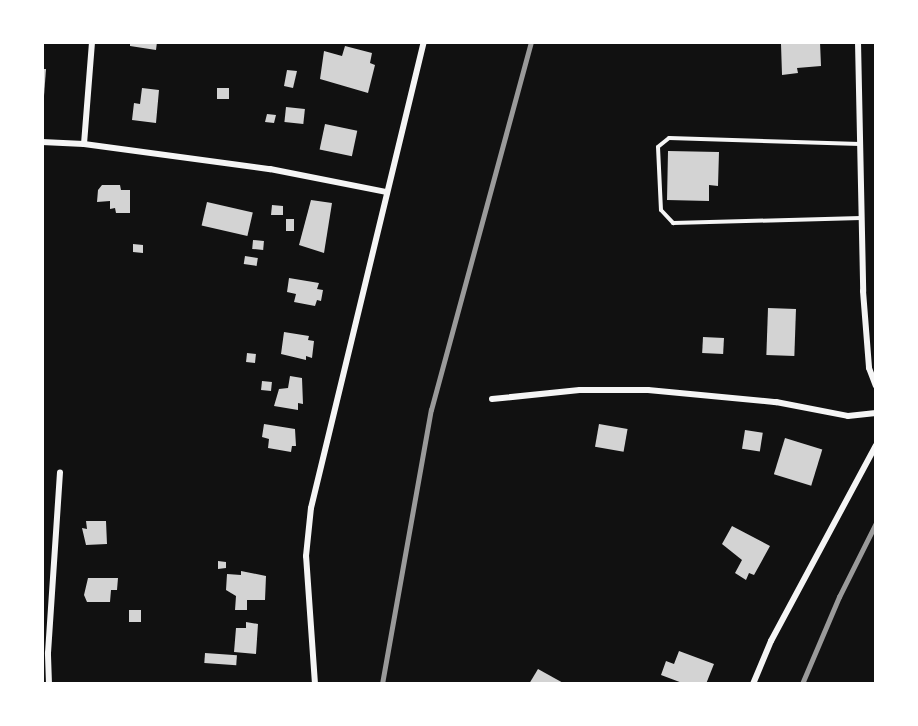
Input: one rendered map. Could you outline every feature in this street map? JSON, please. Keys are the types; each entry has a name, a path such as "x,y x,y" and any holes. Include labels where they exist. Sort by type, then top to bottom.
{"street":[{"path":"84,144 92,42"},
{"path":"315,684 306,556 311,508 424,42"},
{"path":"858,42 861,218 869,368 876,386"},
{"path":"42,142 84,144 270,169 386,192"},
{"path":"492,399 580,390 648,390 776,402 848,416 876,413"},
{"path":"753,684 771,641 876,445"},
{"path":"49,684 48,653 60,472"}],"lane":[{"path":"860,144 669,138 658,147 661,210 673,223 861,218"}],"building":[{"path":"130,42 157,42 156,50 130,46"},
{"path":"820,42 821,66 797,68 798,73 782,75 781,44"},
{"path":"345,46 372,53 370,63 375,65 368,93 320,79 324,51 342,56"},
{"path":"42,69 46,69 44,96 42,96"},
{"path":"287,70 297,71 293,88 284,86"},
{"path":"142,88 159,90 156,123 132,120 134,103 140,104"},
{"path":"217,88 229,88 229,99 217,99"},
{"path":"286,107 305,109 303,124 284,122"},
{"path":"267,114 276,115 274,123 265,122"},
{"path":"325,124 357,131 352,156 320,149"},
{"path":"668,151 719,152 718,186 709,185 709,201 667,200"},
{"path":"102,185 120,185 121,190 130,190 130,213 116,213 115,208 110,209 110,201 97,202 98,190"},
{"path":"311,200 332,203 324,253 299,245"},
{"path":"207,202 253,213 247,236 202,225"},
{"path":"272,205 283,206 283,215 271,215"},
{"path":"286,219 294,219 294,231 286,231"},
{"path":"253,240 264,241 263,250 252,249"},
{"path":"133,244 143,245 143,253 133,252"},
{"path":"245,256 258,258 257,266 244,264"},
{"path":"289,278 319,283 317,289 323,290 321,301 317,300 315,306 294,302 296,294 287,292"},
{"path":"768,308 796,309 794,356 766,355"},
{"path":"284,332 309,336 308,340 314,341 312,358 306,356 306,360 281,354"},
{"path":"703,337 724,338 723,354 702,353"},
{"path":"247,353 256,354 255,363 246,362"},
{"path":"290,376 302,378 303,404 298,403 298,410 274,406 279,389 288,388"},
{"path":"262,381 272,382 271,391 261,390"},
{"path":"264,424 295,429 296,446 292,446 291,452 268,448 269,439 262,437"},
{"path":"599,424 628,429 624,452 595,447"},
{"path":"745,430 763,433 760,452 742,449"},
{"path":"785,438 822,449 811,486 774,474"},
{"path":"86,521 106,521 107,544 86,545 82,528 87,529"},
{"path":"732,526 770,546 754,575 749,573 746,580 735,573 742,560 722,544"},
{"path":"218,561 226,562 226,568 218,569"},
{"path":"241,571 266,576 265,600 247,600 247,610 235,610 236,596 226,590 227,574 241,575"},
{"path":"88,578 118,578 117,590 111,590 110,602 87,602 84,595"},
{"path":"129,610 141,610 141,622 129,622"},
{"path":"246,622 258,624 256,654 234,652 236,628 246,628"},
{"path":"679,651 714,664 706,684 685,684 661,675 666,661 674,664"},
{"path":"205,653 237,655 236,665 204,663"},
{"path":"538,669 565,684 529,684"}],"railway":[{"path":"382,684 431,410 531,42"},
{"path":"802,684 839,597 876,523"}]}
